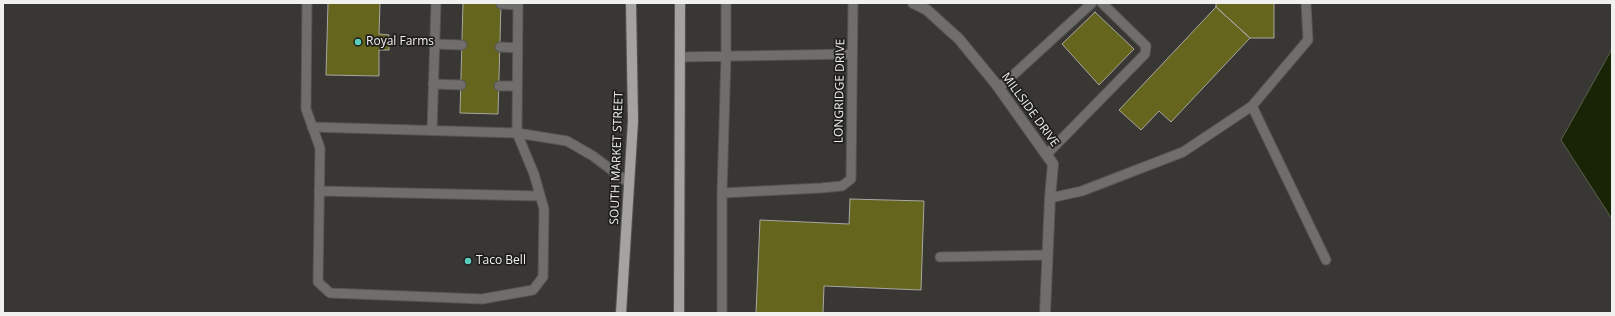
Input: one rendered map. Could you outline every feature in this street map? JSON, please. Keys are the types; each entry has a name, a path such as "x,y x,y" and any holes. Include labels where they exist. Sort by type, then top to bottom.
{"main road":[{"name":"SOUTH MARKET STREET","path":"621,313 634,121 631,3"},
{"path":"679,313 680,3"}],"street":[{"name":"MILLSIDE DRIVE","path":"913,3 927,10 959,39 999,88 1053,164 1046,255 1045,313"}],"lane":[{"path":"307,3 306,109 320,148 318,282 330,293 482,300 532,290 543,277 544,209 534,174 517,133 518,4 501,4"},
{"path":"432,130 436,3"},
{"path":"722,313 722,193 726,3"},
{"name":"LONGRIDGE DRIVE","path":"722,193 842,186 851,178 853,3"},
{"path":"999,88 1092,3"},
{"path":"1046,155 1145,54 1146,46 1102,3"},
{"path":"1050,198 1082,191 1183,152 1252,106 1308,40 1306,3"},
{"path":"434,44 462,45"},
{"path":"500,47 518,48"},
{"path":"680,57 852,54"},
{"path":"433,84 461,85"},
{"path":"499,86 517,86"},
{"path":"1252,106 1326,260"},
{"path":"312,127 517,133 566,141 593,156 630,183"},
{"path":"319,191 540,196"},
{"path":"940,257 1046,255"}],"shaded area":[{"path":"1612,49 1612,219 1561,140"}],"building":[{"name":"Royal Farms","path":"328,3 380,3 379,34 389,35 389,50 379,50 379,76 326,75"},
{"name":"Royal Farms","path":"463,3 501,3 498,114 460,113"},
{"path":"1216,3 1274,3 1274,38 1250,38 1216,7"},
{"path":"1216,7 1250,38 1171,122 1159,111 1141,130 1119,110"},
{"path":"1095,12 1134,49 1099,85 1062,44"},
{"path":"850,199 924,201 921,290 824,286 823,313 756,313 760,220 849,224"}],"place":[{"name":"Royal Farms","path":"358,42"},
{"name":"Taco Bell","path":"468,261"}]}
